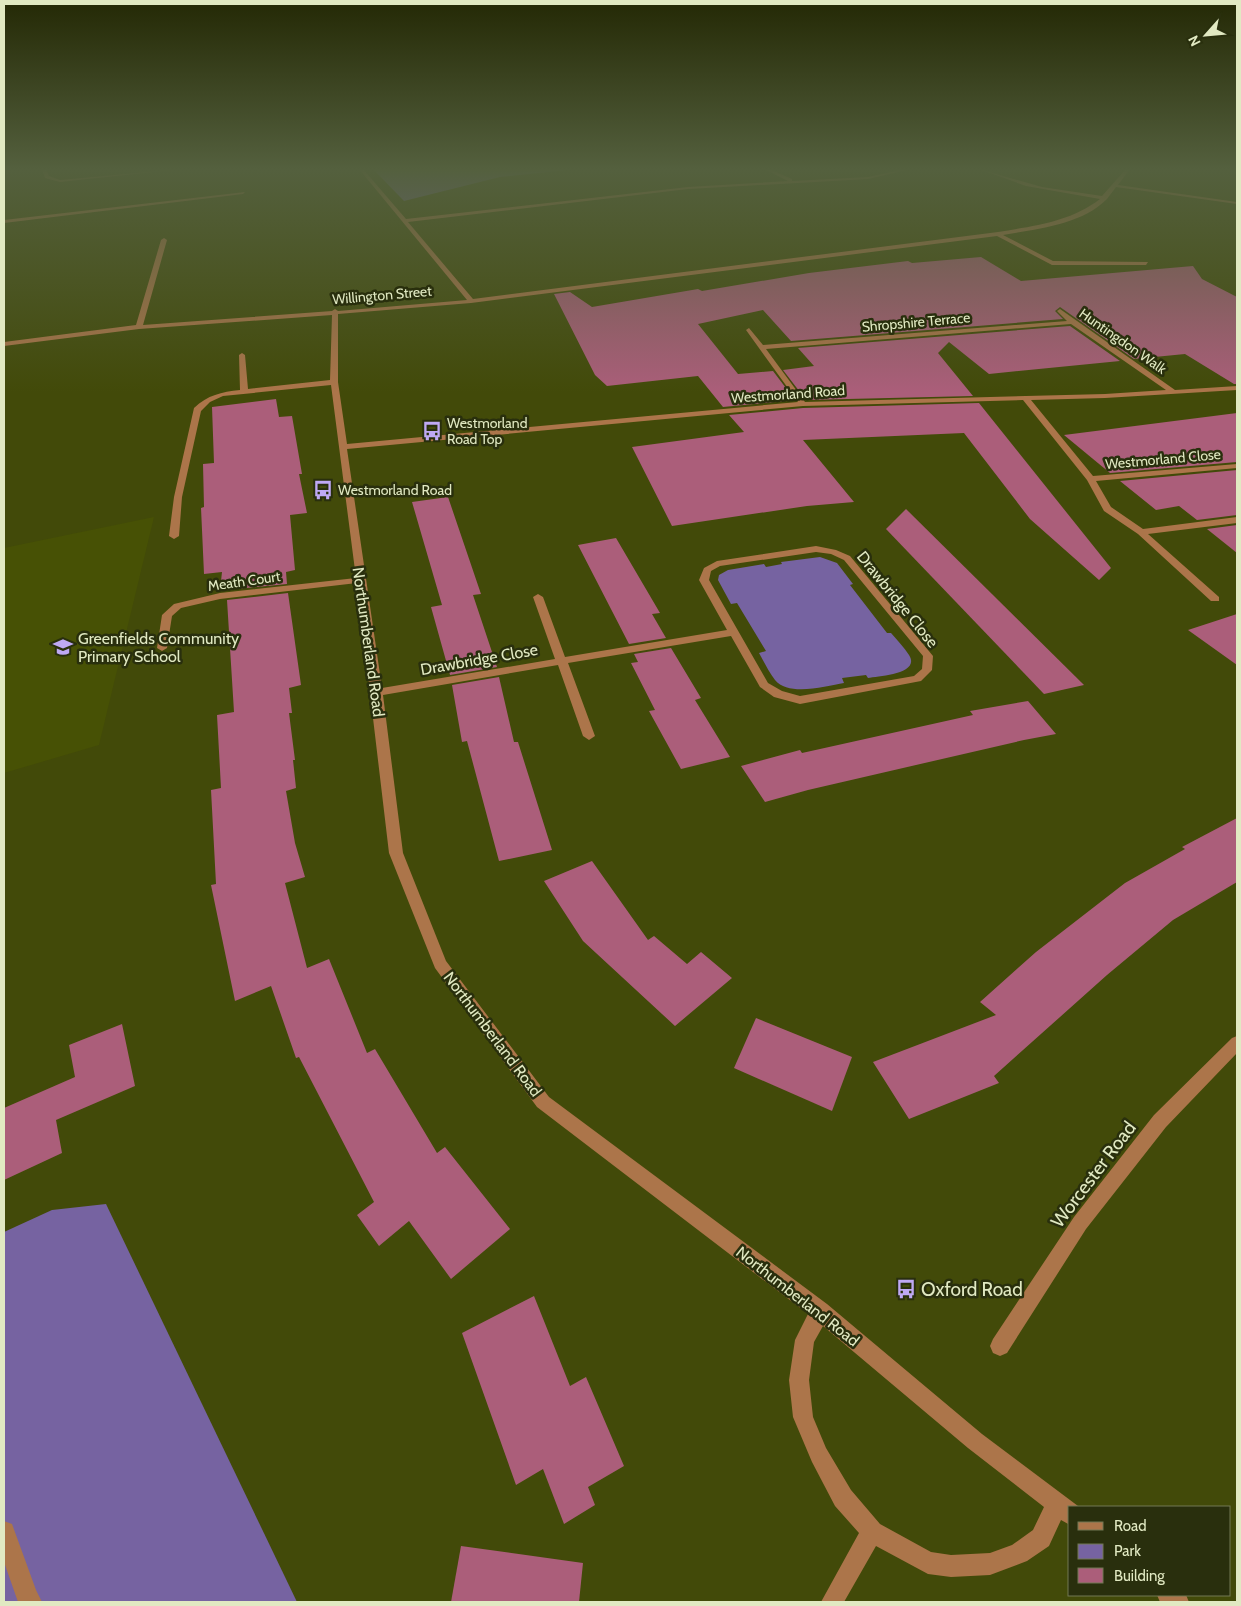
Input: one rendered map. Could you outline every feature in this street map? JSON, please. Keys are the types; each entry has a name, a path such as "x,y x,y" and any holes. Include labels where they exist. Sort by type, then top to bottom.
{"street":[{"path":"138,327 163,244"},
{"path":"424,244 470,301"},
{"name":"Willington Street","path":"4,344 138,327 251,320 335,311 470,301 920,244"},
{"path":"1017,244 1052,263 1146,263"},
{"name":"Northumberland Road","path":"335,311 334,382 377,692 396,853 440,964 543,1102 820,1311 974,1441 1064,1509"},
{"name":"Huntingdon Walk","path":"1060,311 1072,322 1172,391"},
{"name":"Shropshire Terrace","path":"762,347 1072,322"},
{"path":"750,330 803,404"},
{"path":"242,355 244,391"},
{"path":"174,536 178,497 197,410 207,400 222,394 334,382"},
{"name":"Westmorland Road","path":"342,447 803,404 1105,396 1237,388"},
{"name":"Westmorland Close","path":"1024,397 1090,479 1107,509 1141,532 1215,599"},
{"name":"Westmorland Close","path":"1090,479 1237,466"},
{"path":"1141,532 1237,520"},
{"name":"Drawbridge Close","path":"816,549 834,552 846,558 928,656 927,670 917,679 800,700 778,694 764,685 734,632 704,580 707,570 717,564 816,549"},
{"name":"Meath Court","path":"162,648 167,615 178,606 220,596 360,580"},
{"path":"538,597 560,662 589,736"},
{"name":"Drawbridge Close","path":"377,692 734,632"},
{"name":"Worcester Road","path":"1000,1346 1080,1223 1160,1121 1237,1043"},
{"path":"820,1311 805,1340 799,1380 803,1417 819,1455 843,1498 872,1532 928,1563 951,1566 990,1564 1019,1553 1041,1538 1064,1509"},
{"path":"4,1532 27,1597 31,1602"},
{"path":"832,1602 872,1532"}],"shaded area":[{"name":"Greenfields Community Primary School","path":"154,517 99,745 4,773 4,548"}],"green space":[{"path":"820,557 837,563 853,584 850,585 887,633 891,633 907,652 911,661 904,670 889,675 868,678 866,675 842,678 844,683 808,689 789,688 775,680 759,653 766,651 737,603 731,604 718,580 719,575 728,570 764,564 766,567 782,564 781,562"},
{"path":"106,1204 297,1602 4,1602 4,1232 52,1210"}],"building":[{"path":"981,257 1021,281 1193,266 1202,279 1237,297 1237,384 1185,354 1134,359 1060,307 1055,311 1063,319 791,341 763,310 698,324 738,374 773,371 795,400 723,407 698,376 607,386 595,375 554,294 570,292 592,307 809,273 908,261 912,263"},
{"path":"1070,326 1120,361 989,374 949,342 938,353 973,396 806,400 783,370 814,366 798,348"},
{"path":"276,399 279,417 292,416 302,474 299,474 307,513 290,515 295,570 286,572 287,584 226,590 226,581 221,581 222,572 204,574 201,508 204,507 203,464 214,463 212,407"},
{"path":"979,403 1111,568 1099,580 1030,519 964,433 803,440 854,502 807,506 672,526 632,447 744,432 729,415 803,408"},
{"path":"1237,413 1237,462 1110,473 1064,435"},
{"path":"1237,470 1237,515 1197,520 1179,506 1156,510 1120,481"},
{"path":"448,497 481,594 473,595 497,667 450,675 431,607 442,605 412,502"},
{"path":"906,509 1084,685 1044,694 886,529"},
{"path":"1237,525 1237,553 1207,529"},
{"path":"616,538 660,613 652,614 666,638 629,644 578,545"},
{"path":"288,593 301,685 289,688 292,713 289,713 295,760 293,760 296,788 286,791 295,843 305,877 285,883 307,968 329,959 367,1053 375,1049 437,1153 445,1147 510,1229 451,1279 409,1221 379,1246 357,1215 374,1202 299,1057 296,1058 271,986 235,1001 211,885 216,884 211,790 221,788 217,715 234,712 227,600"},
{"path":"1237,614 1237,665 1188,630"},
{"path":"671,648 701,698 695,700 730,757 681,769 649,711 655,710 631,663 638,662 634,654"},
{"path":"499,677 514,742 518,742 552,850 499,861 467,741 462,742 452,685"},
{"path":"1028,701 1056,734 808,790 765,802 741,766 800,750 802,753 973,715 970,711"},
{"path":"1237,818 1237,882 1173,920 1107,975 994,1076 999,1083 909,1119 873,1062 996,1015 980,1002 1036,952 1125,883 1185,849 1182,847"},
{"path":"592,861 648,940 654,936 687,964 701,952 732,978 675,1026 583,941 544,881"},
{"path":"756,1018 852,1057 832,1111 734,1068"},
{"path":"122,1024 135,1086 56,1120 62,1153 4,1180 4,1108 75,1077 69,1045"},
{"path":"534,1296 570,1386 586,1377 624,1466 588,1487 595,1505 564,1524 543,1469 516,1485 462,1333"},
{"path":"461,1546 583,1563 579,1602 451,1602"}],"place":[{"name":"Westmorland Road Top","path":"432,431"},
{"name":"Westmorland Road","path":"323,490"},
{"name":"Greenfields Community Primary School","path":"63,647"},
{"name":"Oxford Road","path":"906,1289"}]}
